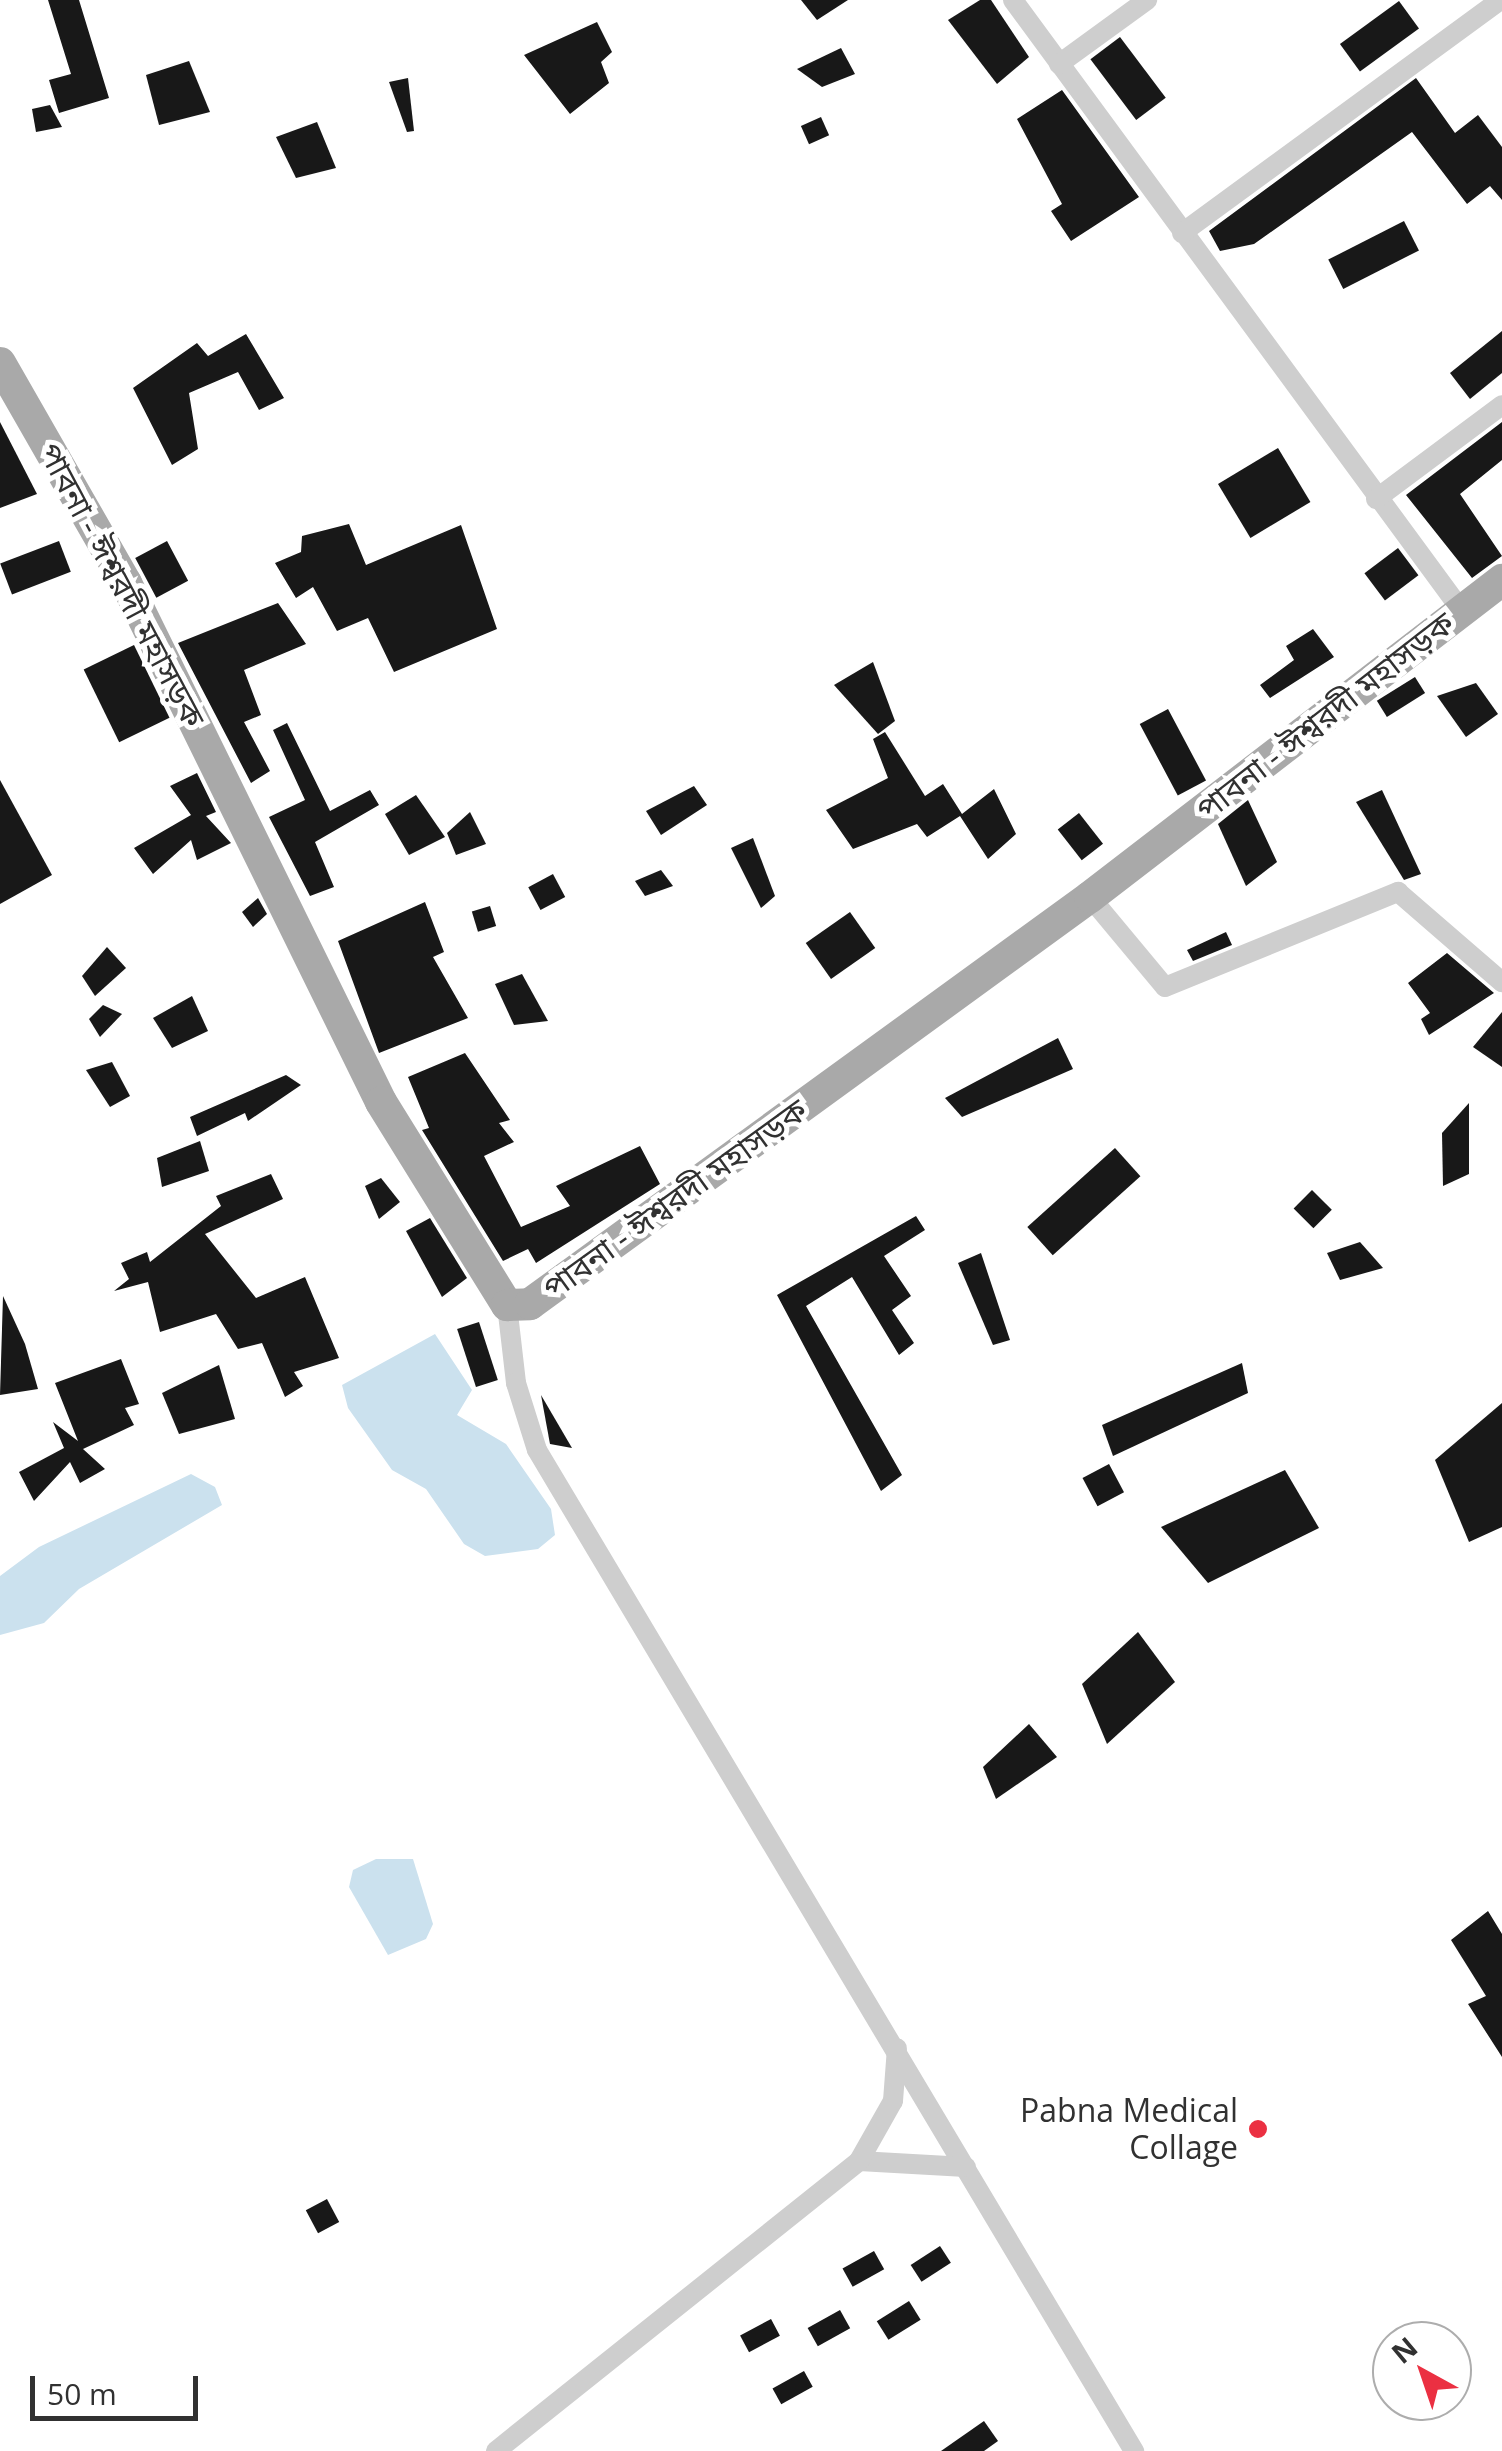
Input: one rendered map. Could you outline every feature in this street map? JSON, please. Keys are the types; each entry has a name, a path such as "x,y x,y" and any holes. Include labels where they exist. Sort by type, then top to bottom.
{"main road":[{"name":"পাবনা - ঈশ্বরদী মহাসড়ক","path":"0,363 126,583 382,1102 507,1305 530,1304 1090,897 1502,580"}],"street":[{"path":"1013,0 1462,611"},
{"path":"1060,64 1147,0"},
{"path":"1182,233 1500,0"},
{"path":"1376,499 1502,405"},
{"path":"1090,897 1166,987 1398,892 1502,982"},
{"path":"507,1305 516,1383 538,1450 1134,2451"},
{"path":"496,2451 859,2161 893,2101 897,2048"},
{"path":"859,2161 966,2167"}],"water":[{"path":"435,1334 472,1390 457,1415 506,1444 551,1509 555,1535 538,1549 485,1556 464,1544 426,1489 392,1470 348,1408 342,1385"},
{"path":"191,1474 215,1487 222,1505 79,1589 44,1623 0,1635 0,1576 39,1547"},
{"path":"376,1859 413,1859 433,1924 426,1939 388,1955 349,1887 353,1870"}],"building":[{"path":"48,0 79,0 109,98 59,113 49,80 71,74"},
{"path":"801,0 848,0 817,20"},
{"path":"980,0 991,0 1029,57 997,84 948,20"},
{"path":"1399,1 1419,29 1360,71 1340,44"},
{"path":"597,22 612,52 601,62 609,83 570,114 524,55"},
{"path":"1120,37 1166,98 1136,120 1090,59"},
{"path":"841,48 855,74 822,87 797,69"},
{"path":"189,61 210,112 159,125 146,75"},
{"path":"408,78 414,131 407,132 389,82"},
{"path":"1416,78 1455,133 1478,115 1502,147 1502,200 1490,186 1467,204 1412,132 1254,244 1220,251 1209,231"},
{"path":"1062,90 1139,197 1071,241 1051,211 1062,204 1017,119"},
{"path":"50,105 62,127 36,132 32,109"},
{"path":"821,117 829,135 809,144 801,126"},
{"path":"317,122 336,168 296,178 276,137"},
{"path":"1404,221 1419,250 1343,289 1328,260"},
{"path":"1502,331 1502,373 1470,399 1450,373"},
{"path":"246,334 284,398 259,410 238,372 189,393 198,449 172,465 133,388 197,343 208,356"},
{"path":"0,422 37,494 0,508"},
{"path":"1502,422 1502,460 1460,494 1502,556 1472,578 1406,495"},
{"path":"1278,448 1310,502 1250,538 1218,484"},
{"path":"349,524 366,565 461,525 497,629 394,672 368,618 337,631 313,587 296,598 275,563 301,552 302,536"},
{"path":"59,541 71,572 12,594 0,564"},
{"path":"167,541 188,581 156,598 135,558"},
{"path":"1398,548 1418,575 1385,600 1364,573"},
{"path":"278,603 306,644 244,670 261,715 244,722 270,771 251,783 178,643"},
{"path":"1313,629 1334,657 1270,698 1260,685 1294,660 1286,646"},
{"path":"134,645 170,718 119,742 84,670"},
{"path":"873,662 895,721 878,734 834,685"},
{"path":"1415,677 1425,693 1387,717 1377,701"},
{"path":"1476,683 1498,714 1466,737 1437,696"},
{"path":"1168,709 1206,781 1178,796 1140,724"},
{"path":"287,723 330,811 370,790 379,805 315,842 334,887 310,896 269,817 305,800 273,730"},
{"path":"885,732 925,796 943,784 962,814 994,789 1016,834 988,859 960,816 927,837 917,824 853,849 826,810 888,778 873,739"},
{"path":"197,773 216,812 206,816 231,843 197,860 191,840 153,874 134,848 191,815 170,786"},
{"path":"0,780 52,875 0,904"},
{"path":"694,786 707,805 661,835 646,811"},
{"path":"1382,790 1421,874 1404,880 1356,802"},
{"path":"416,795 445,837 409,855 385,814"},
{"path":"1248,800 1277,862 1246,886 1218,824"},
{"path":"470,812 486,844 456,855 447,833"},
{"path":"1079,813 1103,844 1082,860 1058,830"},
{"path":"753,838 775,896 761,908 731,848"},
{"path":"661,870 673,886 645,896 635,881"},
{"path":"553,874 565,897 540,910 528,887"},
{"path":"258,898 267,914 253,927 242,912"},
{"path":"425,902 444,952 433,957 468,1018 379,1053 338,941"},
{"path":"490,906 496,926 478,932 472,912"},
{"path":"850,912 875,948 831,979 806,943"},
{"path":"1226,932 1232,945 1193,961 1187,950"},
{"path":"107,947 126,968 95,996 82,976"},
{"path":"1447,953 1494,993 1429,1035 1421,1019 1430,1013 1408,983"},
{"path":"522,974 548,1021 514,1025 495,984"},
{"path":"192,996 208,1031 172,1048 153,1018"},
{"path":"103,1005 122,1014 100,1037 89,1019"},
{"path":"1502,1012 1502,1067 1473,1047"},
{"path":"1058,1038 1073,1069 962,1117 945,1098"},
{"path":"465,1053 510,1120 499,1123 514,1142 484,1156 521,1227 570,1206 556,1186 640,1146 660,1184 536,1263 528,1249 503,1261 422,1130 429,1128 408,1077"},
{"path":"112,1062 130,1096 110,1107 86,1070"},
{"path":"286,1075 301,1085 248,1121 245,1113 197,1136 190,1117"},
{"path":"1469,1103 1469,1174 1443,1186 1442,1133"},
{"path":"200,1141 209,1171 162,1187 157,1158"},
{"path":"1115,1148 1140,1176 1053,1255 1027,1227"},
{"path":"271,1174 283,1199 205,1234 256,1298 305,1277 339,1358 294,1372 303,1386 285,1397 262,1343 238,1349 216,1314 160,1332 148,1282 114,1291 129,1279 121,1263 147,1252 150,1262 221,1206 216,1196"},
{"path":"381,1178 400,1202 379,1219 365,1186"},
{"path":"1312,1190 1332,1210 1313,1228 1294,1208"},
{"path":"916,1216 925,1230 884,1256 911,1296 892,1310 914,1343 899,1355 852,1277 806,1306 902,1475 881,1491 777,1295"},
{"path":"430,1218 467,1278 442,1297 406,1231"},
{"path":"1360,1242 1383,1268 1340,1280 1327,1253"},
{"path":"981,1253 1010,1340 993,1345 958,1263"},
{"path":"3,1296 25,1344 38,1389 0,1395"},
{"path":"479,1322 498,1380 476,1387 457,1329"},
{"path":"121,1359 139,1404 125,1408 134,1425 83,1449 105,1469 80,1483 70,1462 34,1501 19,1472 64,1448 53,1422 78,1441 55,1383"},
{"path":"1242,1363 1248,1393 1113,1456 1102,1425"},
{"path":"219,1365 235,1419 179,1434 162,1393"},
{"path":"541,1395 572,1448 550,1444"},
{"path":"1502,1403 1502,1527 1469,1542 1435,1460"},
{"path":"1109,1464 1124,1492 1098,1506 1083,1478"},
{"path":"1285,1470 1319,1528 1208,1583 1161,1527"},
{"path":"1138,1632 1175,1682 1107,1744 1082,1684"},
{"path":"1029,1724 1057,1757 996,1799 983,1767"},
{"path":"1488,1911 1502,1934 1502,2057 1468,2004 1486,1996 1451,1940"},
{"path":"327,2199 339,2222 318,2233 306,2210"},
{"path":"940,2246 951,2263 922,2282 911,2265"},
{"path":"874,2251 884,2269 853,2287 843,2268"},
{"path":"909,2301 921,2320 888,2340 877,2321"},
{"path":"840,2310 850,2328 818,2346 808,2328"},
{"path":"771,2319 780,2336 749,2352 740,2335"},
{"path":"804,2371 813,2387 781,2404 773,2388"},
{"path":"984,2421 998,2441 984,2451 941,2451"}],"place":[{"name":"Pabna Medical Collage","path":"1258,2129"}]}
